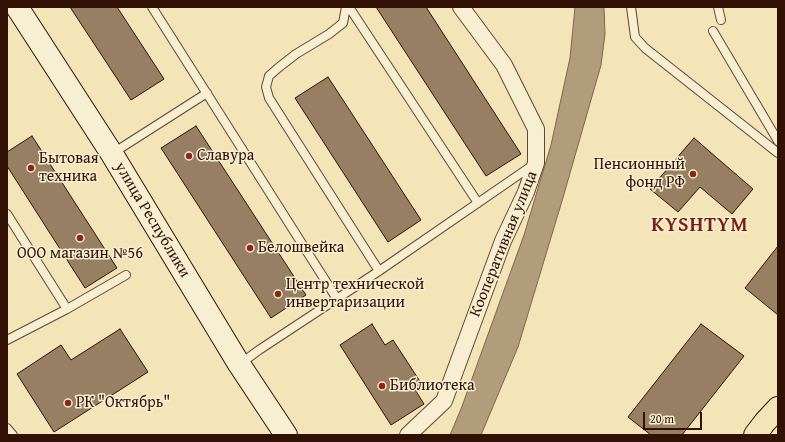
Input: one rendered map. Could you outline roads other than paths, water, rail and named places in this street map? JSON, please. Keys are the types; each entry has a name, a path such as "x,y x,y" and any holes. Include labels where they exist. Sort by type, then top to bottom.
{"main road":[{"name":"улица Республики","path":"17,7 112,154 239,364 286,435"},
{"path":"755,435 778,408"}],"street":[{"name":"Кооперативная улица","path":"408,435 444,401 503,241 526,192 536,163 536,129 504,65 461,7"}],"lane":[{"path":"152,7 338,299"},
{"path":"348,7 478,203"},
{"path":"348,7 343,23 329,34 296,54 278,68 270,76 266,87 269,98 379,272"},
{"path":"631,7 635,37 645,48 778,153"},
{"path":"718,7 721,20"},
{"path":"713,31 778,141"},
{"path":"112,154 207,93"},
{"path":"239,364 379,272 536,163"},
{"path":"7,214 67,309"},
{"path":"7,338 67,309 126,275"},
{"path":"7,428 13,435"}],"place":[{"name":"Славура","path":"189,156"},
{"name":"Бытовая техника","path":"31,168"},
{"name":"Пенсионный фонд РФ","path":"693,174"},
{"name":"ООО магазин №56","path":"80,238"},
{"name":"Белошвейка","path":"250,248"},
{"name":"Центр технической инвертаризации","path":"278,294"},
{"name":"Библиотека","path":"382,386"},
{"name":"РК \"Октябрь\"","path":"68,403"}],"district":[{"name":"KYSHTYM","path":"700,226"}]}
